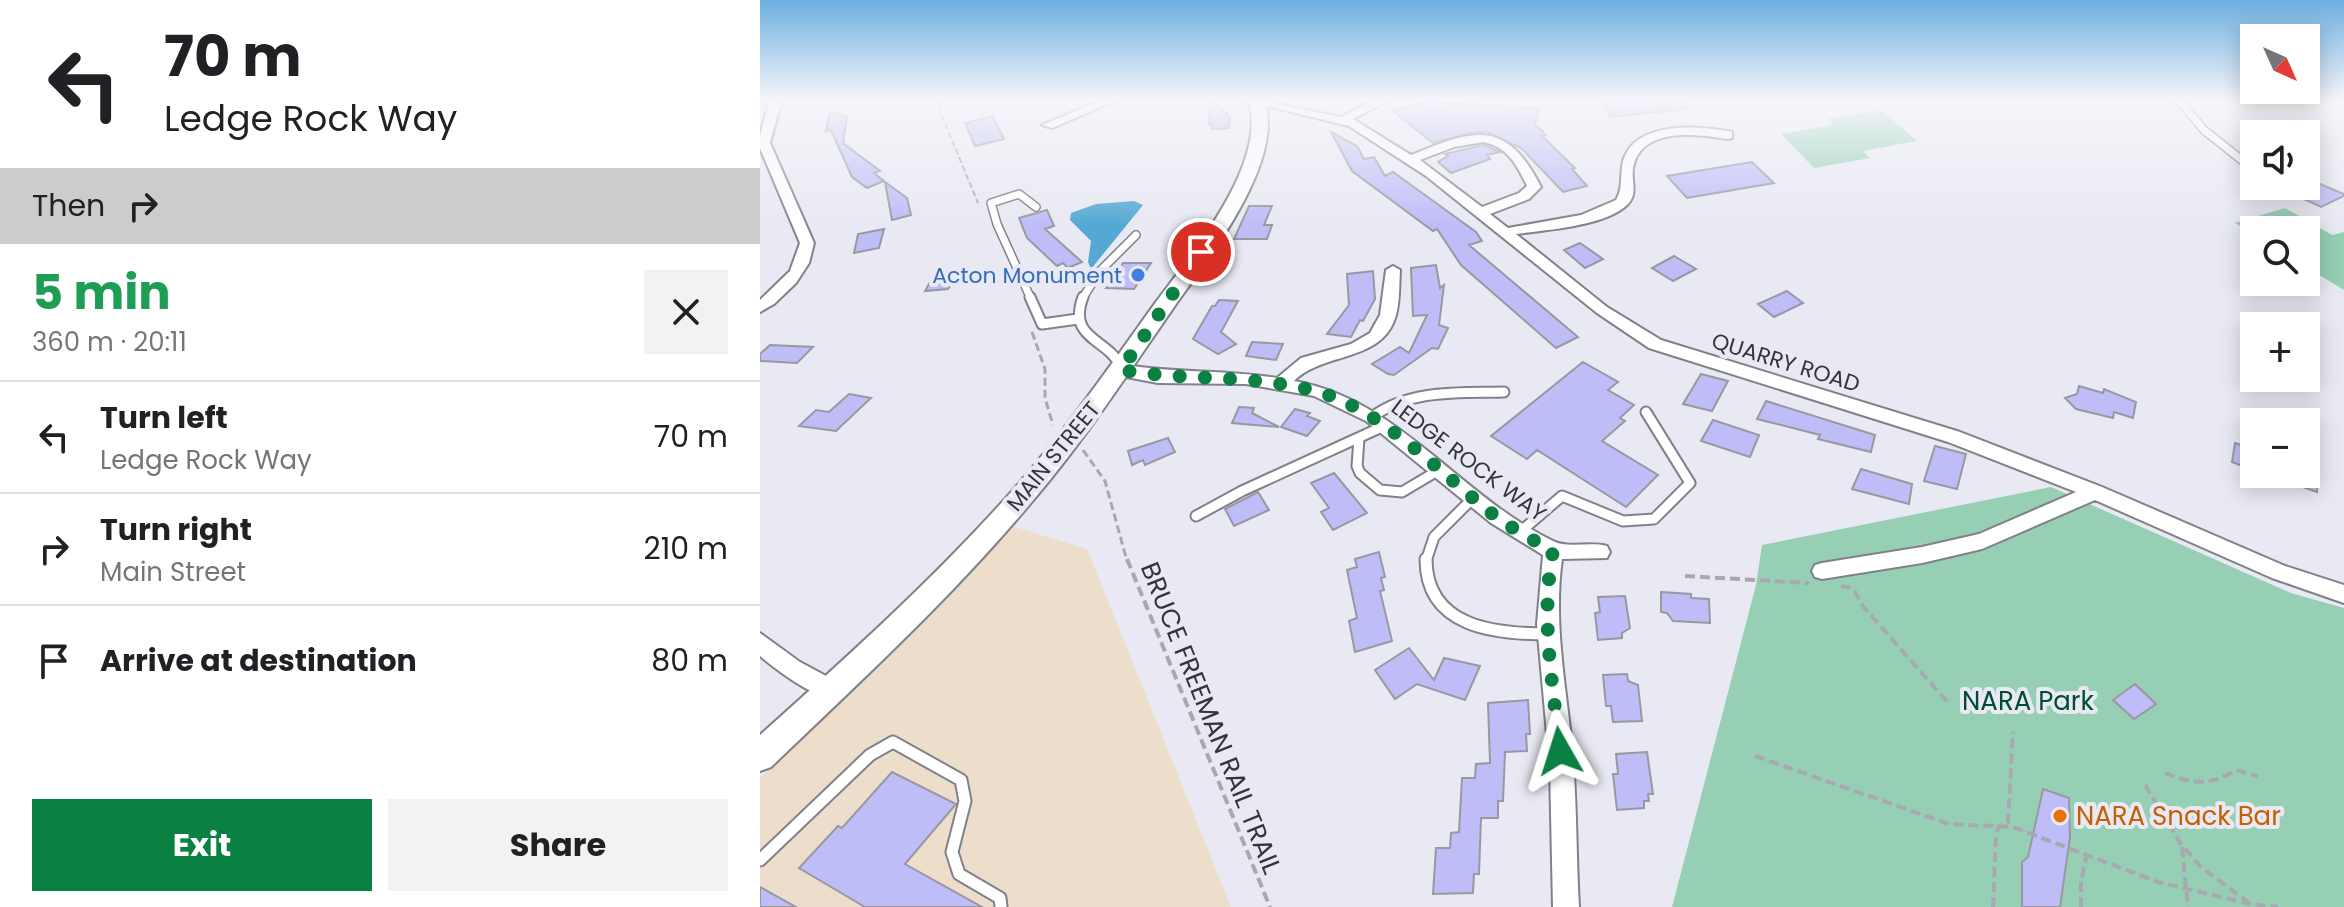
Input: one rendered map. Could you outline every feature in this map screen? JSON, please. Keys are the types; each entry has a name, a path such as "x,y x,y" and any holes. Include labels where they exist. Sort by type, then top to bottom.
{"main road":[{"name":"MAIN STREET","path":"760,756 913,612 1004,517 1121,370 1187,276 1230,204 1258,141"}],"street":[{"path":"760,307 797,274 805,259 807,243 764,141"},
{"name":"QUARRY ROAD","path":"1379,141 1483,212 1602,310 1655,344 1954,437 2095,492 2279,572 2344,594"},
{"path":"1410,160 1463,141"},
{"path":"1483,212 1524,196 1534,187 1507,144 1501,141"},
{"path":"1507,232 1580,217 1620,204 1627,196 1628,161 1635,149 1646,141"},
{"path":"1281,384 1296,368 1310,360 1364,347 1380,331 1387,317 1393,270"},
{"name":"LEDGE ROCK WAY","path":"1121,370 1158,377 1246,378 1318,391 1378,421 1473,498 1553,551 1600,552"},
{"path":"1822,580 1982,541 2095,492"},
{"path":"1553,551 1547,580 1548,634 1560,751 1566,907"},
{"path":"760,643 792,669 831,690"}],"lane":[{"path":"2216,141 2240,159"},
{"path":"1036,207 1019,194 991,203 997,224 1042,324 1078,319"},
{"path":"1121,370 1118,357 1092,340 1078,319 1079,300 1136,235"},
{"path":"1196,516 1228,495 1359,439 1378,421 1384,405 1435,395 1504,392"},
{"path":"1520,532 1562,496 1623,521 1654,519 1690,483 1646,412"},
{"path":"1359,439 1357,466 1360,473 1380,490 1402,492 1439,470"},
{"path":"1473,498 1429,544 1425,572 1440,604 1462,624 1508,634 1548,634"},
{"path":"760,860 870,755 893,742 961,780 965,801 952,852 959,874 1000,898 1001,907"}],"path":[{"name":"BRUCE FREEMAN RAIL TRAIL","path":"1120,543 1270,907"},
{"path":"1685,576 1822,580 1853,588 1862,605 1950,705"},
{"path":"1993,907 1996,835 1999,826 2008,822 2013,732"},
{"path":"1755,756 1949,824 2013,827 2086,857 2187,890 2278,907"},
{"path":"2165,773 2195,785 2220,781 2236,770 2258,776"},
{"path":"2145,785 2181,844 2202,868 2251,904"},
{"path":"2181,844 2188,907"},
{"path":"2081,907 2081,882 2086,857"}],"shaded area":[{"path":"1015,527 1087,549 1231,907 760,907 760,778"}],"green space":[{"path":"1788,141 1915,141 1863,151 1870,158 1814,168"},
{"path":"2285,208 2299,216 2258,216"},
{"path":"2320,228 2332,235 2344,232 2344,290 2320,275"},
{"name":"NARA Park","path":"2051,487 2291,593 2344,608 2344,907 1672,907 1756,585 1762,545"}],"water":[{"path":"1134,201 1143,205 1091,269 1088,262 1091,241 1070,220 1071,213 1096,204"}],"building":[{"path":"836,141 843,141 880,171 874,173 884,181 867,188 852,177"},
{"path":"973,141 994,141 975,146"},
{"path":"1336,141 1348,141 1357,146 1364,159 1374,157 1385,176 1393,172 1476,232 1482,241 1469,245 1578,337 1556,348 1461,265 1437,229 1433,231 1352,171"},
{"path":"1507,141 1547,141 1575,168 1572,169 1587,186 1563,192 1521,148"},
{"path":"1483,145 1500,152 1487,155 1490,159 1451,173 1438,162 1448,156 1445,154"},
{"path":"1752,162 1774,183 1687,198 1667,176"},
{"path":"885,182 907,198 911,215 892,220"},
{"path":"2320,184 2344,194 2344,196 2321,207 2306,200 2320,200"},
{"path":"1249,206 1272,206 1264,225 1272,225 1267,239 1234,239"},
{"path":"1047,210 1054,226 1045,229 1082,262 1068,268 1063,263 1057,266 1027,238 1019,218"},
{"path":"884,229 879,248 854,253 858,234"},
{"path":"1580,243 1603,259 1585,268 1564,250"},
{"path":"1674,256 1696,269 1673,281 1652,268"},
{"name":"Acton Monument","path":"1123,263 1151,263 1134,289 1106,288"},
{"path":"1436,265 1440,288 1444,285 1439,325 1448,328 1438,349 1432,348 1394,375 1388,374 1372,364 1400,347 1409,353 1427,315 1413,316 1411,268"},
{"path":"1373,271 1375,299 1363,321 1360,320 1351,337 1327,334 1349,305 1347,274"},
{"path":"957,274 948,289 925,291 934,275"},
{"path":"1787,291 1803,303 1774,317 1758,304"},
{"path":"1219,300 1238,301 1221,332 1236,344 1218,354 1193,339 1212,306"},
{"path":"1252,342 1283,344 1276,360 1246,356"},
{"path":"770,345 813,347 797,363 760,361 760,354"},
{"path":"1583,362 1618,382 1608,390 1634,405 1620,418 1625,421 1602,441 1658,475 1626,507 1537,450 1527,459 1491,436"},
{"path":"1701,374 1728,381 1712,411 1683,404"},
{"path":"2079,386 2103,393 2104,389 2136,402 2133,418 2114,412 2113,418 2076,409 2065,398 2077,394"},
{"path":"849,394 871,398 836,431 799,426 816,410 829,412"},
{"path":"1766,401 1875,435 1871,452 1757,419"},
{"path":"1239,407 1254,408 1252,413 1279,427 1232,423"},
{"path":"1295,409 1310,413 1307,416 1320,421 1307,436 1281,427"},
{"path":"1713,420 1759,435 1750,457 1701,441"},
{"path":"1168,438 1175,452 1145,465 1143,460 1132,465 1128,451"},
{"path":"2235,443 2240,445 2240,465 2232,462"},
{"path":"1935,446 1966,454 1957,489 1924,481"},
{"path":"1861,469 1912,484 1909,504 1852,489"},
{"path":"1334,473 1367,513 1333,530 1321,512 1329,508 1311,483"},
{"path":"1258,492 1269,510 1234,526 1225,509"},
{"path":"1379,552 1385,577 1381,578 1384,590 1380,591 1392,641 1355,652 1349,621 1357,618 1347,570 1357,567 1355,559"},
{"path":"1661,592 1709,599 1710,623 1673,621 1667,613 1661,612"},
{"path":"1625,596 1630,628 1622,633 1622,638 1598,640 1595,613 1600,612 1598,597"},
{"path":"1409,648 1434,680 1444,658 1480,666 1465,700 1417,684 1395,699 1375,670"},
{"path":"1627,674 1628,681 1638,685 1642,721 1613,722 1611,706 1606,706 1603,675"},
{"path":"2135,684 2156,704 2134,719 2113,700"},
{"path":"1528,700 1530,734 1526,734 1527,751 1505,752 1503,801 1498,801 1498,818 1481,818 1479,874 1474,874 1473,893 1433,894 1436,848 1450,848 1451,833 1459,832 1462,778 1475,778 1476,764 1490,763 1488,703"},
{"path":"1647,752 1653,794 1648,794 1649,801 1644,801 1644,808 1617,810 1613,774 1618,774 1616,754"},
{"path":"892,772 956,804 905,864 982,907 865,907 799,868 838,826 842,828"},
{"path":"2043,789 2069,798 2070,837 2060,907 2022,907 2022,862 2028,857"},
{"path":"760,887 796,907 760,907"}],"place":[{"name":"Acton Monument","path":"1138,275"},
{"name":"NARA Snack Bar","path":"2060,816"}],"route":[{"path":"1201,252 1121,370 1158,377 1246,378 1318,391 1372,417 1498,518 1553,551 1547,580 1546,619 1560,751"}]}
